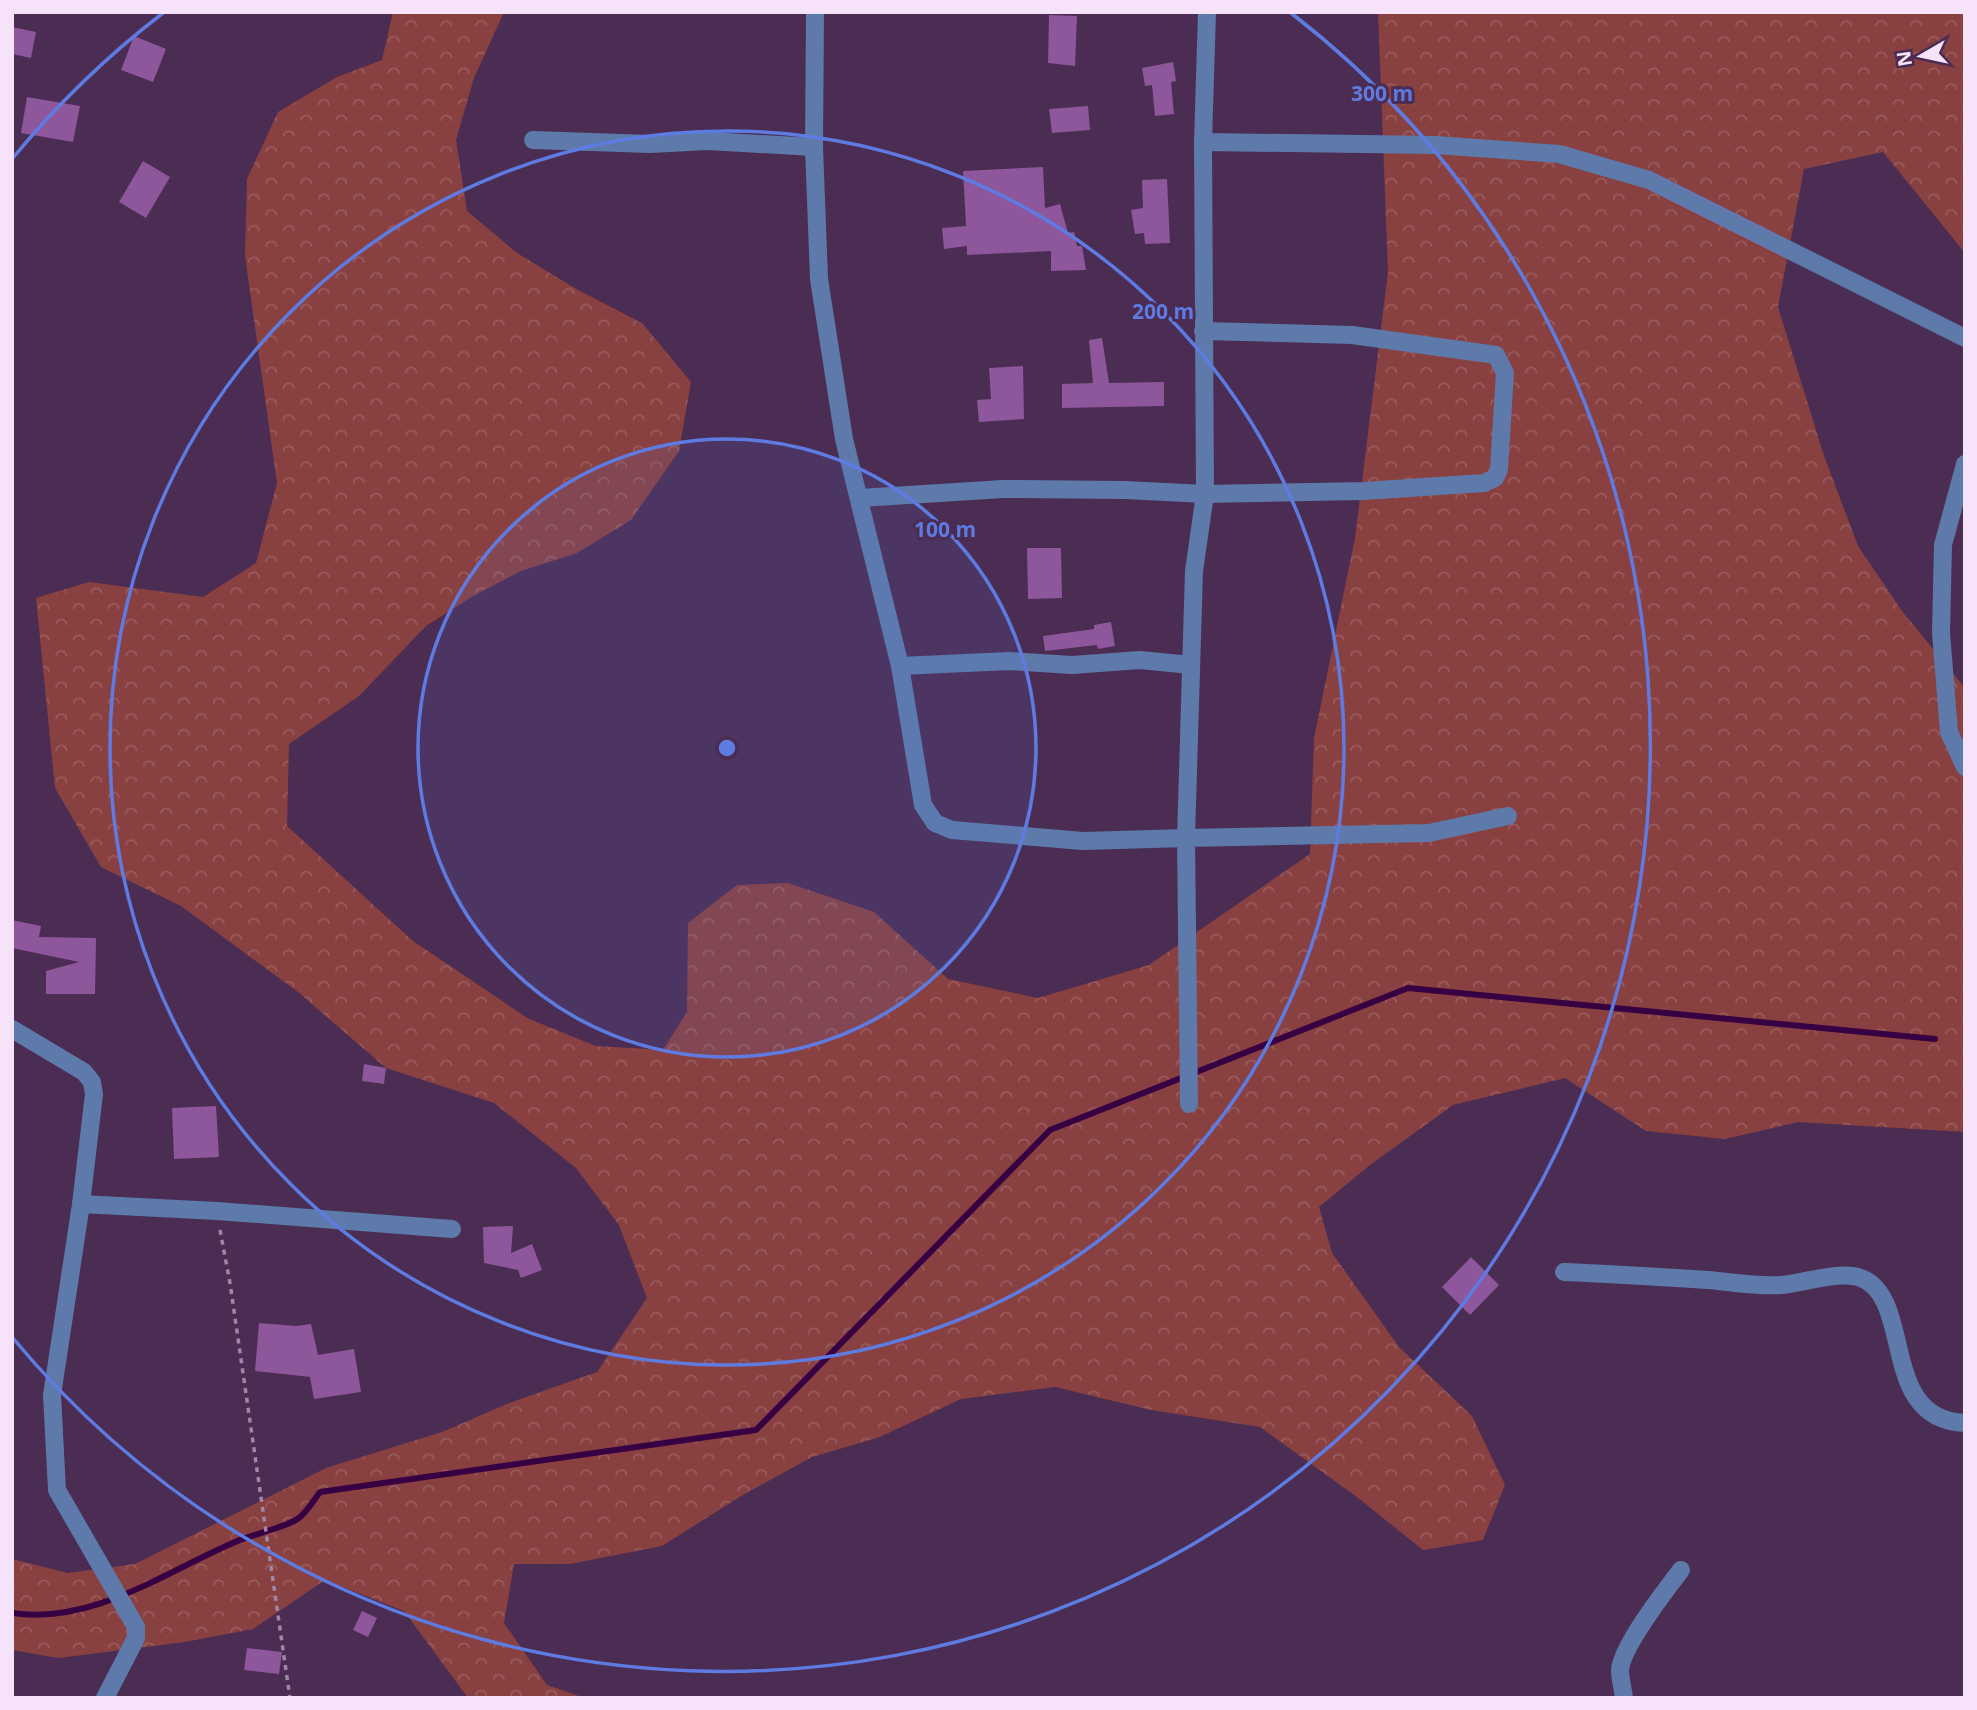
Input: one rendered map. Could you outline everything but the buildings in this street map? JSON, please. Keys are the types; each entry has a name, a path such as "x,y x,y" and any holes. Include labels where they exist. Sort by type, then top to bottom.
{"street":[{"path":"815,12 814,147 819,279 844,439 900,666 923,805 935,824 952,830 1083,841 1429,833 1508,816"},
{"path":"1189,1104 1186,838 1195,570 1205,494 1203,142 1206,12"},
{"path":"533,140 650,144 708,141 814,147"},
{"path":"1203,142 1436,145 1559,154 1649,180 1965,338"},
{"path":"860,498 1003,489 1125,489 1205,494 1364,491 1484,483 1494,478 1499,470 1505,373 1496,355 1365,337 1203,331"},
{"path":"1965,464 1943,545 1941,633 1949,732 1965,767"},
{"path":"900,666 1009,661 1072,665 1140,660 1191,665"},
{"path":"12,1029 84,1072 92,1082 94,1094 82,1203 52,1395 59,1497 136,1627 136,1638 105,1698"},
{"path":"82,1203 217,1210 452,1229"},
{"path":"1564,1272 1779,1286 1843,1275 1861,1277 1875,1287 1885,1304 1909,1385 1921,1404 1940,1418 1965,1423"},
{"path":"1624,1698 1620,1672 1622,1661 1649,1612 1681,1570"}],"path":[{"path":"217,1210 290,1698"}],"green space":[{"path":"393,12 504,12 474,78 456,140 467,211 517,253 578,290 642,323 691,382 679,451 631,520 577,553 521,571 473,596 426,626 359,696 289,744 287,826 413,941 529,1019 596,1046 663,1050 687,1012 688,923 737,885 788,883 874,912 948,979 1038,998 1149,965 1310,854 1314,738 1355,538 1388,272 1378,12 1965,12 1965,253 1883,152 1804,169 1778,307 1824,456 1858,546 1902,611 1965,688 1965,1132 1798,1122 1725,1139 1646,1131 1565,1078 1453,1105 1370,1165 1319,1207 1332,1253 1399,1347 1472,1416 1505,1485 1483,1540 1423,1550 1357,1497 1260,1427 1151,1410 1055,1387 961,1399 880,1437 812,1457 741,1496 662,1546 570,1564 514,1564 504,1623 547,1685 585,1698 468,1698 404,1611 325,1580 253,1629 185,1642 58,1658 12,1650 12,1559 68,1573 135,1564 326,1468 442,1432 512,1402 597,1372 647,1298 619,1225 576,1168 494,1103 386,1068 298,992 181,906 101,867 55,788 36,598 89,582 203,597 256,563 277,483 245,256 247,179 278,112 337,77 382,60"}],"waterway":[{"path":"12,1613 42,1615 99,1604 155,1581 235,1542 295,1521 320,1492 756,1430 1050,1130 1408,988 1935,1039"}]}
